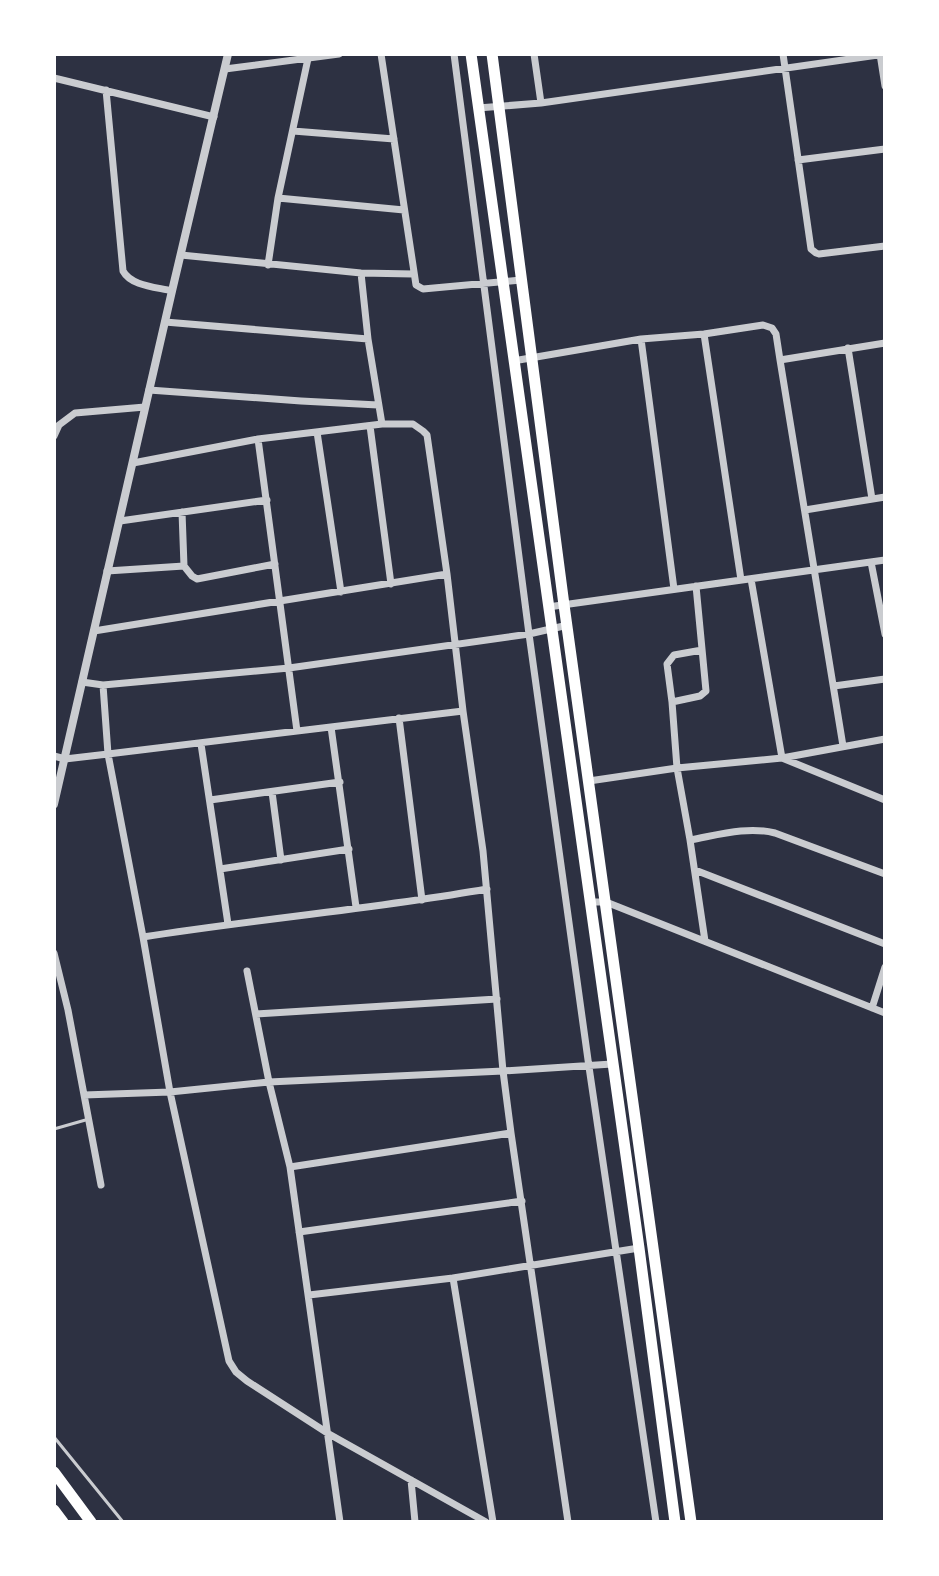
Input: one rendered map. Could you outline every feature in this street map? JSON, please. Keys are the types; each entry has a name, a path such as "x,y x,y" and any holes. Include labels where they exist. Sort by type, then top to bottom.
{"main road":[{"path":"471,54 675,1522"},
{"path":"492,54 564,605 691,1522"},
{"path":"54,1472 91,1522"},
{"path":"54,1510 63,1522"}],"street":[{"path":"54,804 228,54"},
{"path":"225,69 339,54"},
{"path":"381,54 416,285 423,289 521,280"},
{"path":"454,54 529,634 656,1522"},
{"path":"534,54 541,103"},
{"path":"783,54 811,249 819,254 885,246"},
{"path":"478,108 541,103 882,54 885,86"},
{"path":"268,265 278,198 309,56"},
{"path":"54,78 214,117"},
{"path":"106,90 123,271 128,279 135,282 172,291"},
{"path":"293,131 394,139"},
{"path":"798,160 885,149"},
{"path":"278,198 404,210"},
{"path":"181,255 361,273 413,274"},
{"path":"361,273 382,424"},
{"path":"165,322 368,339"},
{"path":"513,361 641,339 763,325 772,328 776,334 843,746"},
{"path":"704,334 741,580"},
{"path":"641,339 674,589"},
{"path":"780,360 885,343"},
{"path":"848,348 872,499"},
{"path":"149,390 378,405"},
{"path":"500,398 518,396"},
{"path":"54,436 59,425 75,413 145,407"},
{"path":"133,463 258,439 382,424 413,424 427,435 487,889 511,1133 568,1522"},
{"path":"370,426 391,584"},
{"path":"317,432 341,592"},
{"path":"258,439 297,731"},
{"path":"805,510 885,497"},
{"path":"120,521 267,500"},
{"path":"182,512 184,566 197,579 275,564"},
{"path":"548,607 885,560"},
{"path":"871,562 885,634"},
{"path":"107,571 184,566"},
{"path":"94,631 447,574"},
{"path":"751,579 782,758"},
{"path":"672,702 700,696 706,691 696,586"},
{"path":"82,682 103,685 289,668 529,634 568,625"},
{"path":"702,650 674,655 667,664 677,768 705,941"},
{"path":"834,686 885,679"},
{"path":"103,685 108,754 170,1092 229,1361 247,1381 329,1434 486,1522"},
{"path":"54,756 65,759 463,711"},
{"path":"399,718 422,900"},
{"path":"331,727 356,907"},
{"path":"589,781 677,768 782,758 885,739"},
{"path":"201,744 228,924"},
{"path":"782,758 885,800"},
{"path":"210,800 340,782"},
{"path":"272,792 281,860"},
{"path":"690,840 764,830 885,874"},
{"path":"220,869 349,849"},
{"path":"695,870 885,944"},
{"path":"143,937 487,889"},
{"path":"589,902 606,902 885,1013"},
{"path":"54,953 68,1010 101,1185"},
{"path":"872,1008 885,967"},
{"path":"247,971 290,1167 340,1522"},
{"path":"256,1014 497,999"},
{"path":"84,1095 612,1064"},
{"path":"290,1167 511,1133"},
{"path":"299,1232 522,1201"},
{"path":"309,1295 453,1278 639,1248"},
{"path":"453,1278 493,1522"},
{"path":"411,1480 415,1522"}],"lane":[{"path":"54,1129 89,1119"},
{"path":"54,1437 123,1522"}]}
